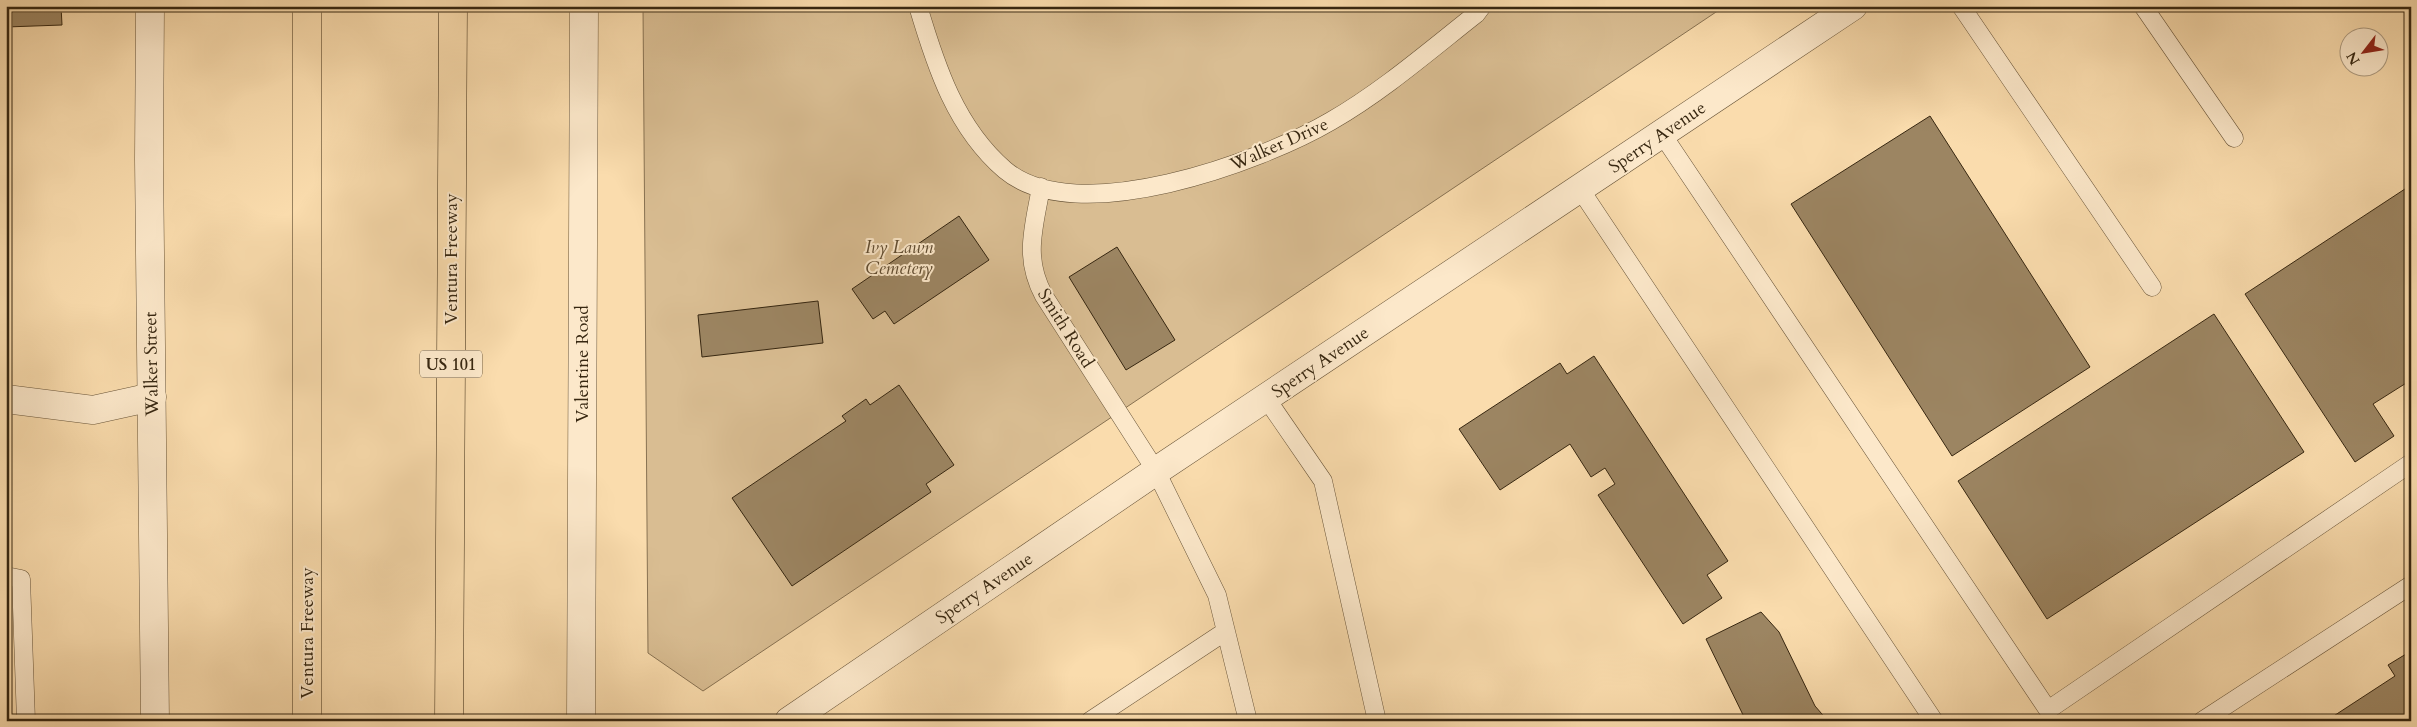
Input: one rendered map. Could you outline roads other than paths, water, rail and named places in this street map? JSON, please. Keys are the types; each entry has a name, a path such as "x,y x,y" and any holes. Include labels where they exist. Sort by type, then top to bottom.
{"highway":[{"name":"Ventura Freeway","path":"307,6 307,721"},
{"name":"Ventura Freeway","path":"449,721 453,6"}],"street":[{"name":"Walker Street","path":"150,6 155,721"},
{"name":"Valentine Road","path":"581,721 584,6"},
{"name":"Sperry Avenue","path":"789,721 1156,471 1853,6"},
{"path":"6,399 92,410 152,397"}],"lane":[{"path":"918,6 939,74 967,126 1006,171 1042,187"},
{"name":"Walker Drive","path":"1042,187 1079,195 1118,193 1213,172 1272,151 1331,122 1392,81 1476,14 1482,6"},
{"path":"1961,6 2152,287"},
{"path":"2143,6 2234,138"},
{"path":"1662,134 2048,710 2411,463"},
{"name":"Smith Road","path":"1042,187 1030,250 1036,278 1044,296 1156,471 1217,595 1248,721"},
{"path":"1580,189 1934,721"},
{"path":"1266,398 1323,482 1377,721"},
{"path":"6,576 22,579 26,721"},
{"path":"2202,721 2411,585"},
{"path":"1090,721 1226,631"}],"park label":[{"name":"Ivy Lawn Cemetery","path":"899,257"}]}
